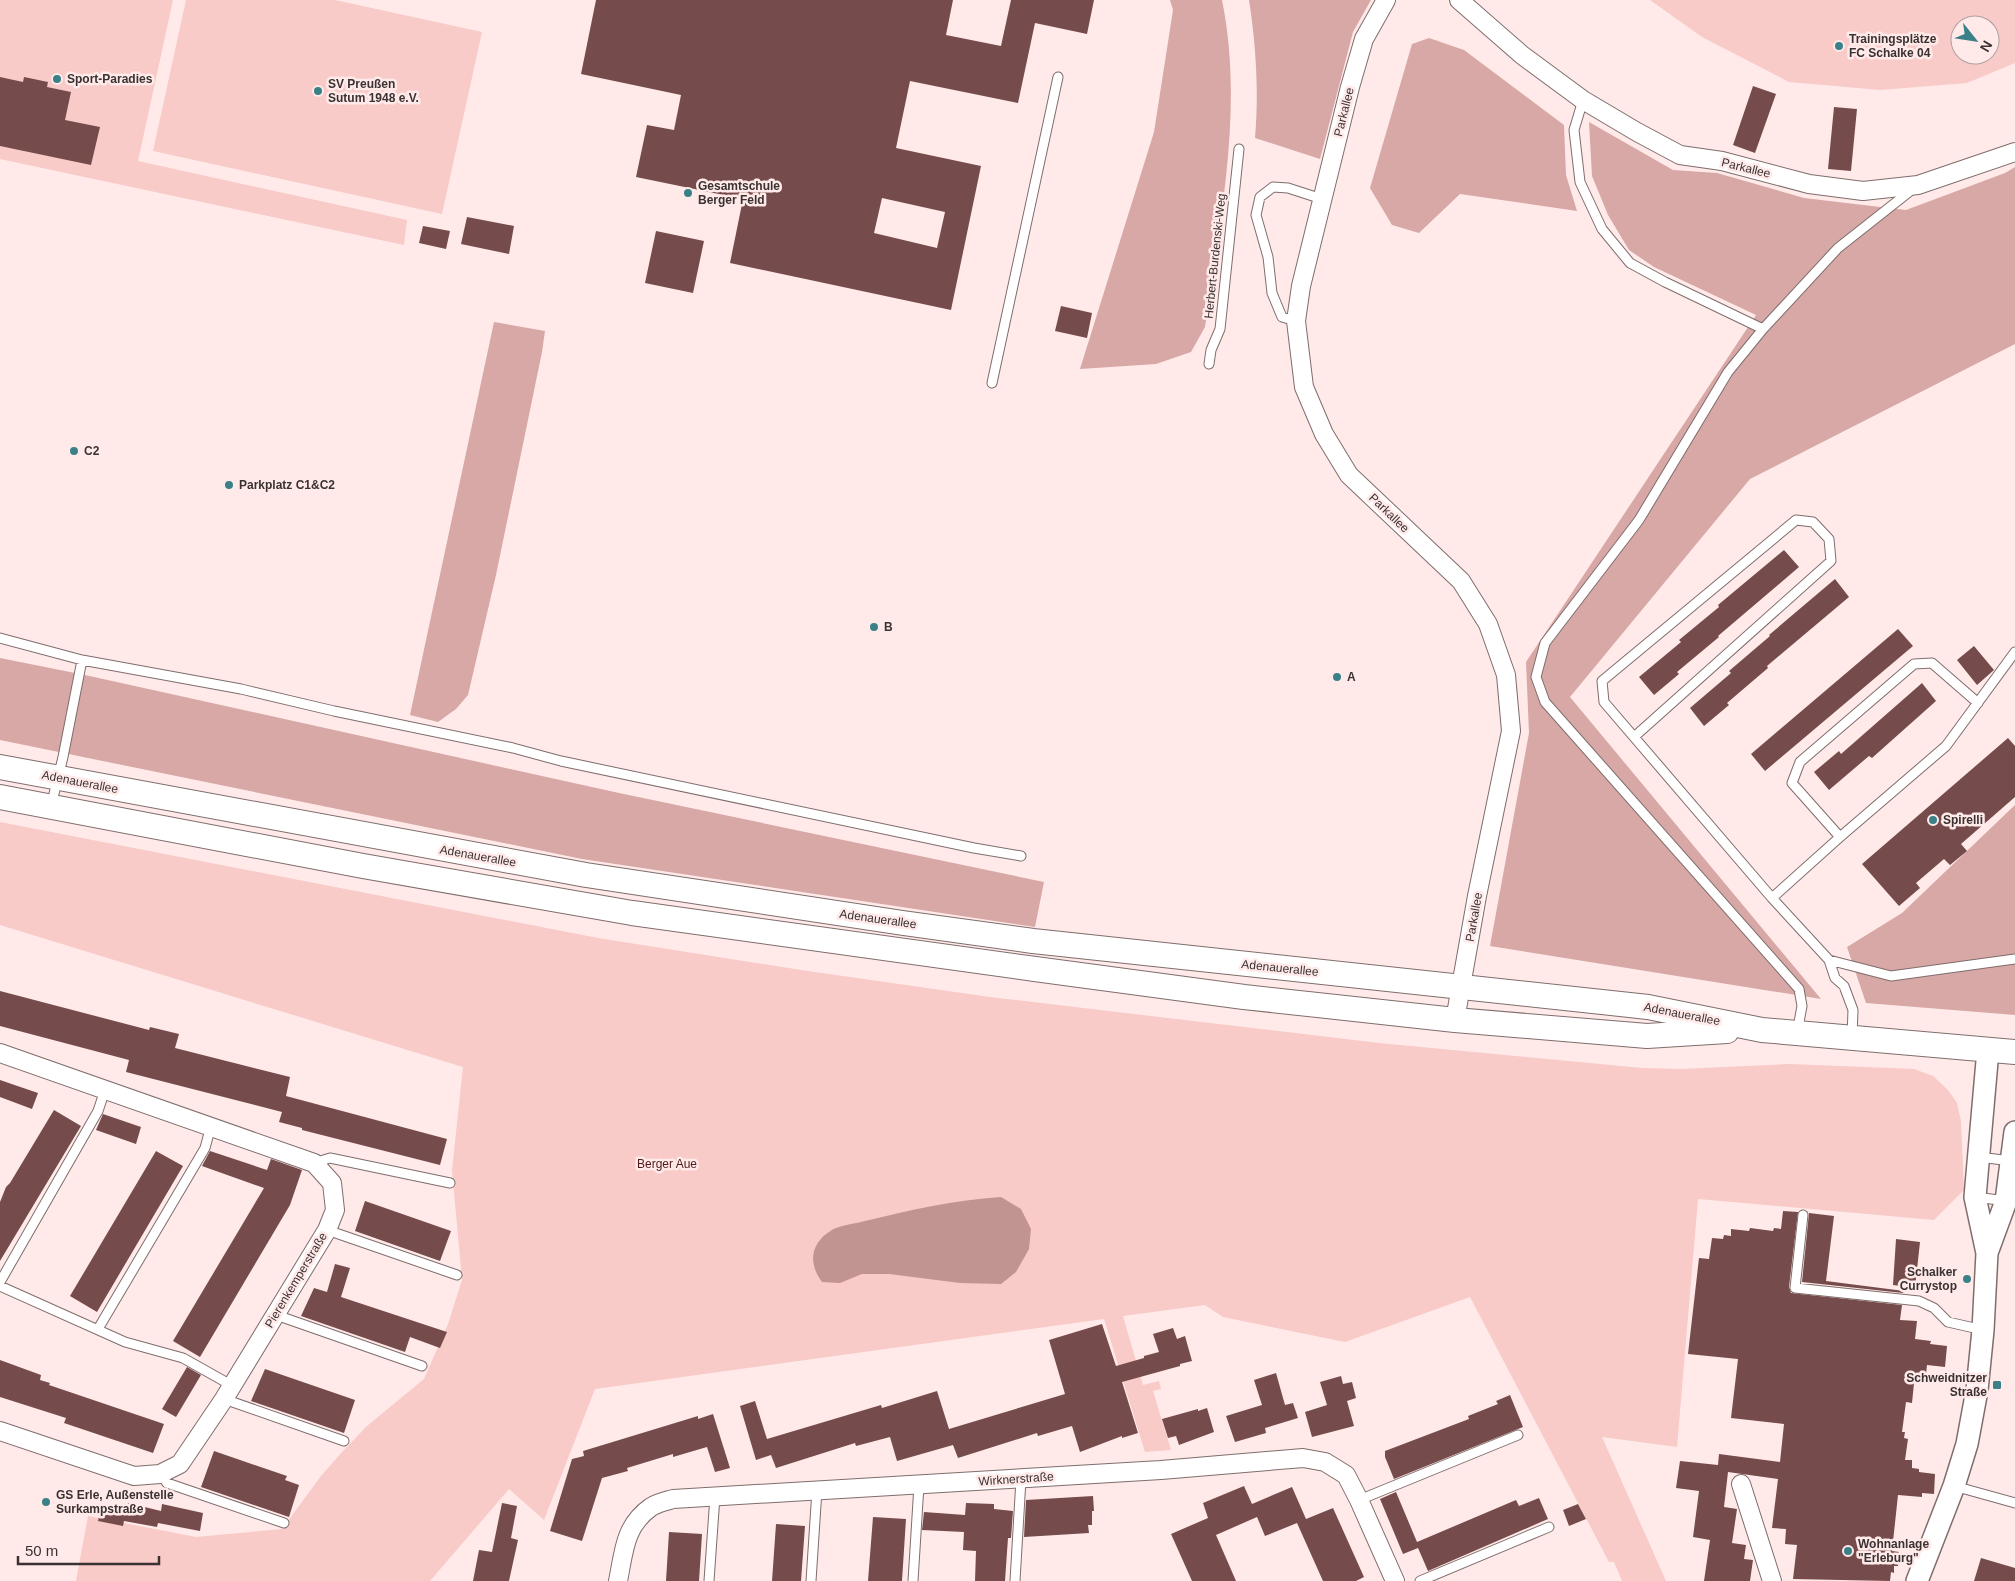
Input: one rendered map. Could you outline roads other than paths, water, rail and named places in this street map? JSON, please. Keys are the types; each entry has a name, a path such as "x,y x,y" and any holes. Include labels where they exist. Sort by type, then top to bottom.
{"main road":[{"name":"Adenauerallee","path":"0,766 586,875 903,923 1033,941 1648,1007 1762,1030 2015,1052"},
{"name":"Adenauerallee","path":"0,797 363,866 632,913 1244,997 1455,1020 1647,1036 1762,1030"}],"street":[{"name":"Parkallee","path":"1386,0 1364,39 1350,87 1300,286 1296,321 1304,387 1324,434 1349,475 1461,581 1488,624 1506,674 1511,732 1477,896 1455,1020"},
{"name":"Parkallee","path":"1459,0 1522,55 1583,100 1680,155 1722,161 1809,184 1863,191 1918,185 2015,152"},
{"path":"1917,1581 1954,1486 1969,1435 1977,1390 1983,1330 1987,1253 1975,1197 1977,1157 1988,1050"},
{"name":"Pierenkemperstraße","path":"0,1053 212,1126 314,1164 332,1183 335,1210 327,1230 276,1315 180,1464 160,1474 134,1476 0,1431"},
{"path":"1987,1253 2010,1201 2015,1132"},
{"name":"Wirknerstraße","path":"618,1581 625,1544 631,1526 652,1506 673,1499 919,1486 1161,1470 1303,1458 1325,1462 1346,1475 1395,1581"},
{"path":"1741,1484 1772,1581"}],"lane":[{"path":"992,383 1058,77"},
{"path":"1583,100 1574,130 1580,182 1602,229 1630,262 1666,282 1763,329"},
{"name":"Herbert-Burdenski-Weg","path":"1209,364 1211,350 1220,330 1239,149"},
{"path":"1797,1033 1802,1006 1799,989 1545,702 1536,677 1545,644 1639,520 1728,372 1763,329 1838,248 1918,185"},
{"path":"1296,321 1282,317 1272,293 1268,257 1256,215 1260,197 1274,187 1288,188 1322,199"},
{"path":"1634,737 1831,561 1829,539 1813,522 1796,520 1602,681 1604,702 1634,737 1772,898 1829,960 1835,978 1844,986 1853,1010 1852,1038"},
{"path":"0,638 82,660 241,689 334,711 514,748 561,761 925,838 1022,856"},
{"path":"1772,898 1840,836 1946,746 2015,652"},
{"path":"51,807 82,660"},
{"path":"1840,836 1792,783 1800,762 1914,664 1932,663 1978,703"},
{"path":"1829,960 1891,976 2015,959"},
{"path":"105,1090 98,1111 0,1284 124,1342 183,1358 228,1392 344,1441"},
{"path":"98,1329 204,1148 212,1126"},
{"path":"1977,1157 2014,1162"},
{"path":"314,1164 330,1158 450,1183"},
{"path":"1975,1197 2010,1201"},
{"path":"1803,1214 1795,1288 1919,1301 1934,1308 1948,1322 1983,1330"},
{"path":"327,1230 457,1275"},
{"path":"276,1315 422,1366"},
{"path":"1359,1500 1518,1435"},
{"path":"160,1474 166,1483 284,1523"},
{"path":"1015,1581 1021,1478"},
{"path":"913,1581 919,1486"},
{"path":"1954,1486 2015,1503"},
{"path":"811,1581 817,1490"},
{"path":"709,1581 715,1496"},
{"path":"1420,1581 1549,1526"}],"place":[{"name":"Trainingsplätze FC Schalke 04","path":"1839,46"},
{"name":"Sport-Paradies","path":"57,79"},
{"name":"SV Preußen Sutum 1948 e.V.","path":"318,91"},
{"name":"Gesamtschule Berger Feld","path":"688,193"},
{"name":"C2","path":"74,451"},
{"name":"Parkplatz C1&C2","path":"229,485"},
{"name":"B","path":"874,627"},
{"name":"A","path":"1337,677"},
{"name":"Spirelli","path":"1933,820"},
{"name":"Schalker Currystop","path":"1967,1279"},
{"name":"Schweidnitzer Straße","path":"1997,1385"},
{"name":"GS Erle, Außenstelle Surkampstraße","path":"46,1502"},
{"name":"Wohnanlage \"Erleburg\"","path":"1848,1551"}],"park label":[{"name":"Berger Aue","path":"667,1164"}]}
